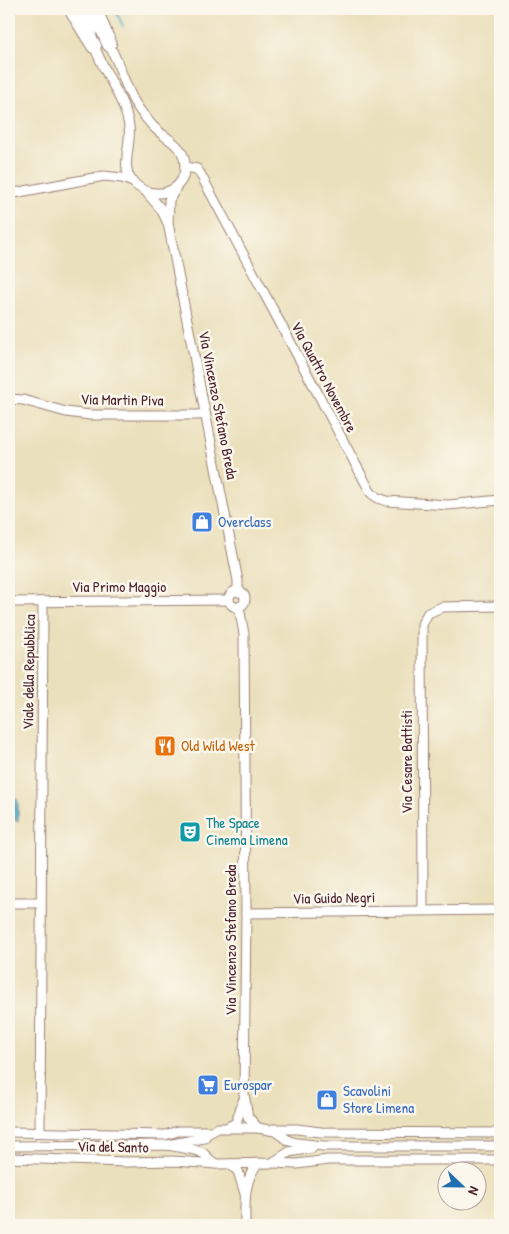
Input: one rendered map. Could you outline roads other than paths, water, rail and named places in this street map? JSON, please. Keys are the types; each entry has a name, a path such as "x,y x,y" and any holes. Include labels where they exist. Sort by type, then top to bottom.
{"highway":[{"path":"71,9 94,46"},
{"path":"89,10 109,44"}],"street":[{"path":"89,10 94,46 129,125 129,176 133,182"},
{"path":"109,44 134,102 154,127 175,142 183,154 185,167"},
{"path":"9,194 104,176 115,172 128,159"},
{"name":"Via Vincenzo Stefano Breda","path":"185,167 183,176 169,200 168,223 238,580 238,592 244,598 243,604 239,607 244,627 246,913 244,1094 248,1117 258,1128"},
{"name":"Via Quattro Novembre","path":"185,167 197,169 202,177 371,493 387,501 448,505 500,500"},
{"path":"104,176 122,178 133,182"},
{"name":"Via Vincenzo Stefano Breda","path":"133,182 147,192 161,209 168,223"},
{"path":"147,192 157,195 169,192 177,186"},
{"name":"Via Martin Piva","path":"9,399 23,400 66,412 90,416 205,414"},
{"path":"238,592 232,594 229,600 233,606 239,607"},
{"name":"Via Primo Maggio","path":"9,602 229,600"},
{"name":"Viale della Repubblica","path":"40,1132 43,601"},
{"name":"Via Cesare Battisti","path":"423,910 421,820 422,624 428,613 442,606 500,606"},
{"path":"9,903 40,903"},
{"path":"423,910 500,910"},
{"name":"Via Guido Negri","path":"246,913 423,910"},
{"name":"Via Vincenzo Stefano Breda","path":"227,1128 236,1123 239,1117 244,1094"},
{"name":"Via del Santo","path":"9,1132 165,1135 178,1131 258,1128 279,1133 298,1143 323,1146"},
{"path":"268,1129 321,1132 500,1132"},
{"path":"202,1153 201,1144 212,1130"},
{"path":"282,1136 284,1150 282,1155"},
{"name":"Via del Santo","path":"167,1145 204,1138"},
{"path":"9,1146 167,1145"},
{"name":"Via del Santo","path":"167,1145 202,1153 216,1164"},
{"path":"63,1146 63,1160"},
{"path":"272,1163 289,1152 323,1146 500,1146"},
{"name":"Via del Santo","path":"9,1158 127,1162 173,1161 216,1164 297,1164 347,1160 500,1160"},
{"path":"230,1164 238,1170 245,1194"},
{"path":"245,1225 245,1194 249,1178 258,1164"}],"water":[{"path":"14,796 18,801 18,821 11,820 9,817 9,797"}],"waterway":[{"path":"115,9 123,26"}],"place":[{"name":"Overclass","path":"202,522"},
{"name":"Old Wild West","path":"165,746"},
{"name":"The Space Cinema Limena","path":"190,832"},
{"name":"Eurospar","path":"208,1085"},
{"name":"Scavolini Store Limena","path":"327,1100"}]}
